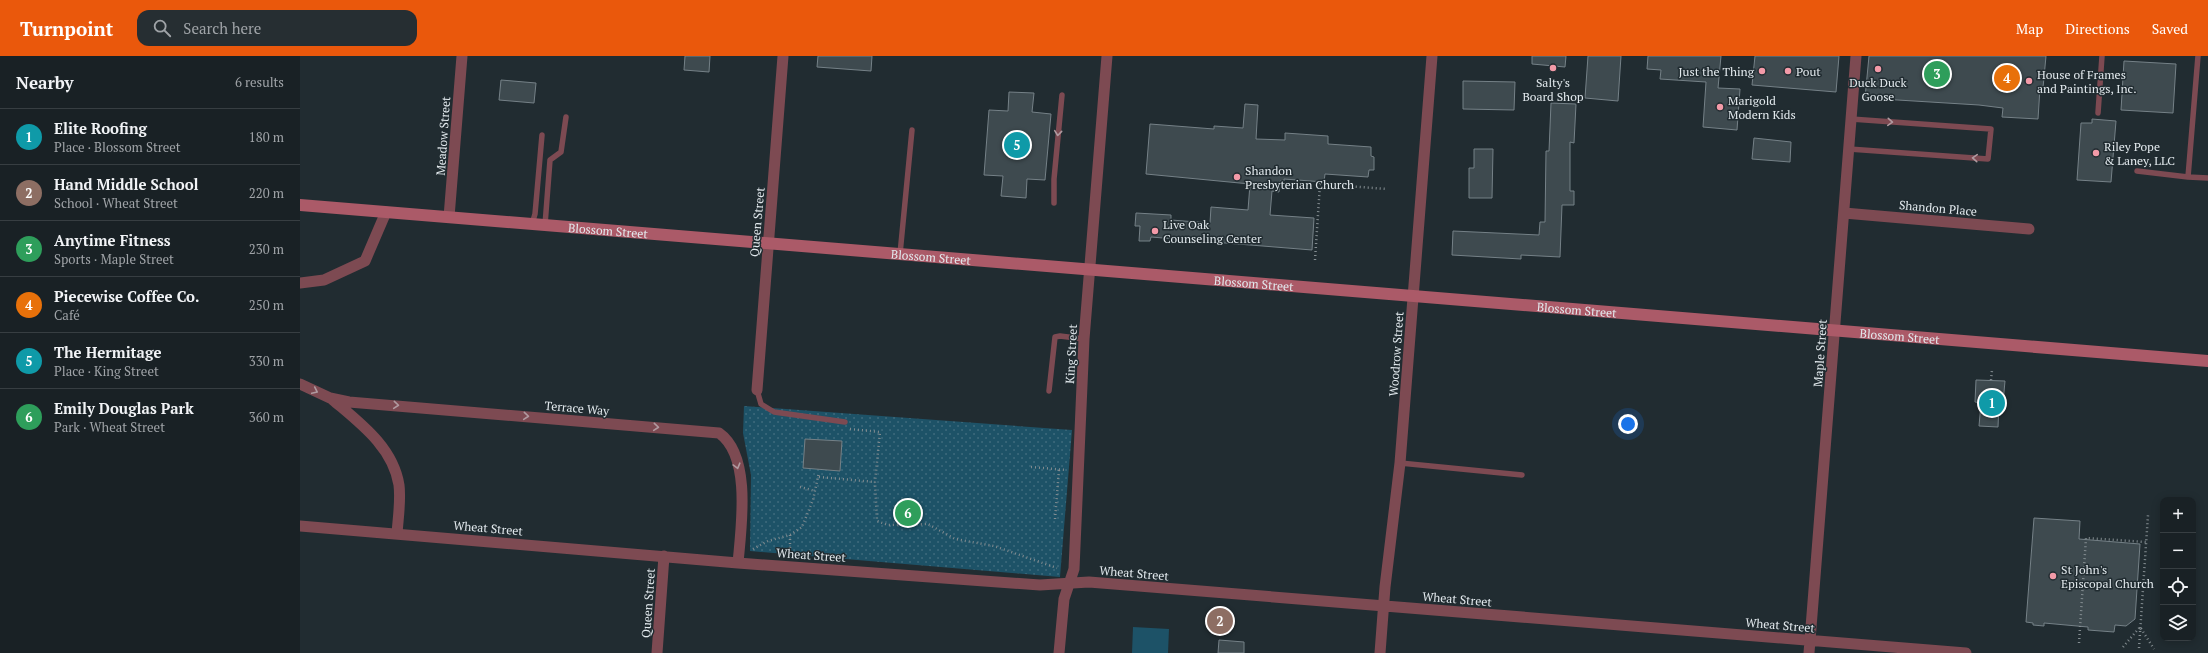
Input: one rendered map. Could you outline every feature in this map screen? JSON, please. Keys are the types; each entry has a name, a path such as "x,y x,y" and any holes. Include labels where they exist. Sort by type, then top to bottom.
{"street":[{"name":"Meadow Street","path":"449,218 462,56"},
{"name":"Queen Street","path":"757,390 783,56"},
{"name":"King Street","path":"1059,653 1064,599 1074,569 1084,339 1106,56"},
{"name":"Woodrow Street","path":"1380,653 1400,463 1432,56"},
{"name":"Maple Street","path":"1809,653 1856,56"},
{"name":"Blossom Street","path":"300,205 2208,361"},
{"path":"300,283 324,280 365,261 386,212"},
{"name":"Shandon Place","path":"1844,213 2029,229"},
{"name":"Terrace Way","path":"300,384 330,398 349,402 719,433 730,443 739,473 742,505 738,563"},
{"path":"330,398 361,425 384,448 394,464 399,486 397,534"},
{"path":"361,425 361,407 373,404"},
{"name":"Wheat Street","path":"300,526 738,563 1032,584 1069,584 1089,582 1966,653"},
{"name":"Queen Street","path":"657,653 664,556"}],"lane":[{"path":"2098,113 2102,56"},
{"path":"2188,176 2198,56"},
{"path":"1054,203 1054,178 1062,95"},
{"path":"545,225 550,160 561,152 566,117"},
{"path":"1849,149 1988,159 1991,129 1851,119"},
{"path":"900,254 912,130"},
{"path":"532,224 535,214 542,135"},
{"path":"2137,171 2208,178"},
{"path":"1049,391 1055,337 1060,336 1084,339"},
{"path":"757,390 761,404 774,412 845,422"},
{"path":"1400,463 1522,475"}],"path":[{"path":"1314,260 1320,184 1387,189"},
{"path":"1991,380 1992,370"},
{"path":"842,428 880,432 875,482 877,521 880,523 894,525 928,524 956,540 994,546 1057,568"},
{"path":"1032,467 1067,470"},
{"path":"1055,519 1059,470"},
{"path":"753,549 768,541 790,535 799,529 804,523 815,491 819,472"},
{"path":"819,477 875,482"},
{"path":"800,487 815,491"},
{"path":"2139,648 2148,515"},
{"path":"790,535 790,552"},
{"path":"2079,643 2086,538 2146,542"},
{"path":"2124,647 2140,627"},
{"path":"2140,627 2154,649"}],"shaded area":[{"path":"744,406 1072,430 1060,577 750,551 751,475 743,433"},
{"path":"1133,627 1169,629 1168,653 1132,653"}],"building":[{"path":"685,56 710,56 709,72 684,70"},
{"path":"818,56 872,56 871,71 817,67"},
{"path":"1532,56 1566,56 1565,67 1532,64"},
{"path":"1588,56 1621,56 1618,101 1585,98"},
{"path":"1648,56 1721,56 1718,88 1740,89 1737,130 1703,127 1706,82 1660,79 1661,70 1647,69"},
{"path":"1755,56 1839,56 1836,92 1752,85"},
{"path":"1869,56 2046,56 2043,88 2040,88 2038,119 2002,117 2003,108 1979,105 1865,98"},
{"path":"2124,61 2176,64 2173,113 2121,110"},
{"path":"501,80 536,83 534,103 499,100"},
{"path":"1463,81 1515,82 1514,110 1463,109"},
{"path":"1009,92 1034,93 1032,112 1051,114 1045,180 1027,179 1026,198 1001,196 1003,176 984,175 989,110 1008,111"},
{"path":"1551,103 1576,104 1574,143 1570,142 1570,191 1574,191 1574,205 1562,205 1560,257 1521,255 1521,259 1452,255 1453,231 1539,235 1540,222 1545,222 1546,151 1549,151"},
{"name":"Shandon Presbyterian Church","path":"1245,104 1258,105 1256,139 1285,140 1285,133 1328,136 1328,144 1371,147 1371,156 1374,157 1374,170 1369,170 1368,177 1325,174 1324,182 1284,179 1284,181 1280,181 1279,192 1272,191 1270,215 1314,218 1312,250 1151,237 1150,241 1139,241 1140,226 1135,226 1136,213 1171,215 1171,220 1210,223 1211,207 1248,210 1250,184 1146,174 1150,124 1214,129 1214,126 1243,128"},
{"name":"Riley Pope & Laney, LLC","path":"2092,119 2116,121 2111,182 2077,180 2081,123 2092,123"},
{"path":"1754,138 1791,142 1790,162 1752,159"},
{"path":"1474,149 1493,149 1492,198 1469,198 1469,168 1474,168"},
{"path":"1976,380 2005,381 2003,403 1999,403 1998,427 1979,426 1981,403 1975,402"},
{"path":"805,439 842,441 840,471 803,468"},
{"name":"St John's Episcopal Church","path":"2034,518 2080,521 2079,539 2140,544 2135,619 2126,626 2115,625 2114,632 2088,630 2088,627 2044,623 2044,626 2033,625 2033,623 2026,622"},
{"path":"1219,640 1244,642 1244,653 1218,653"}],"place":[{"name":"Salty's Board Shop","path":"1553,68"},
{"name":"Duck Duck Goose","path":"1878,69"},
{"name":"Just the Thing","path":"1762,71"},
{"name":"Pout","path":"1788,71"},
{"name":"Anytime Fitness","path":"1937,74"},
{"name":"Piecewise Coffee Co.","path":"2007,78"},
{"name":"House of Frames and Paintings, Inc.","path":"2029,81"},
{"name":"Marigold Modern Kids","path":"1720,107"},
{"name":"The Hermitage","path":"1017,145"},
{"name":"Riley Pope & Laney, LLC","path":"2096,153"},
{"name":"Shandon Presbyterian Church","path":"1237,177"},
{"name":"Live Oak Counseling Center","path":"1155,231"},
{"name":"Elite Roofing","path":"1992,403"},
{"name":"Emily Douglas Park","path":"908,513"},
{"name":"St John's Episcopal Church","path":"2053,576"},
{"name":"Hand Middle School","path":"1220,621"}]}
